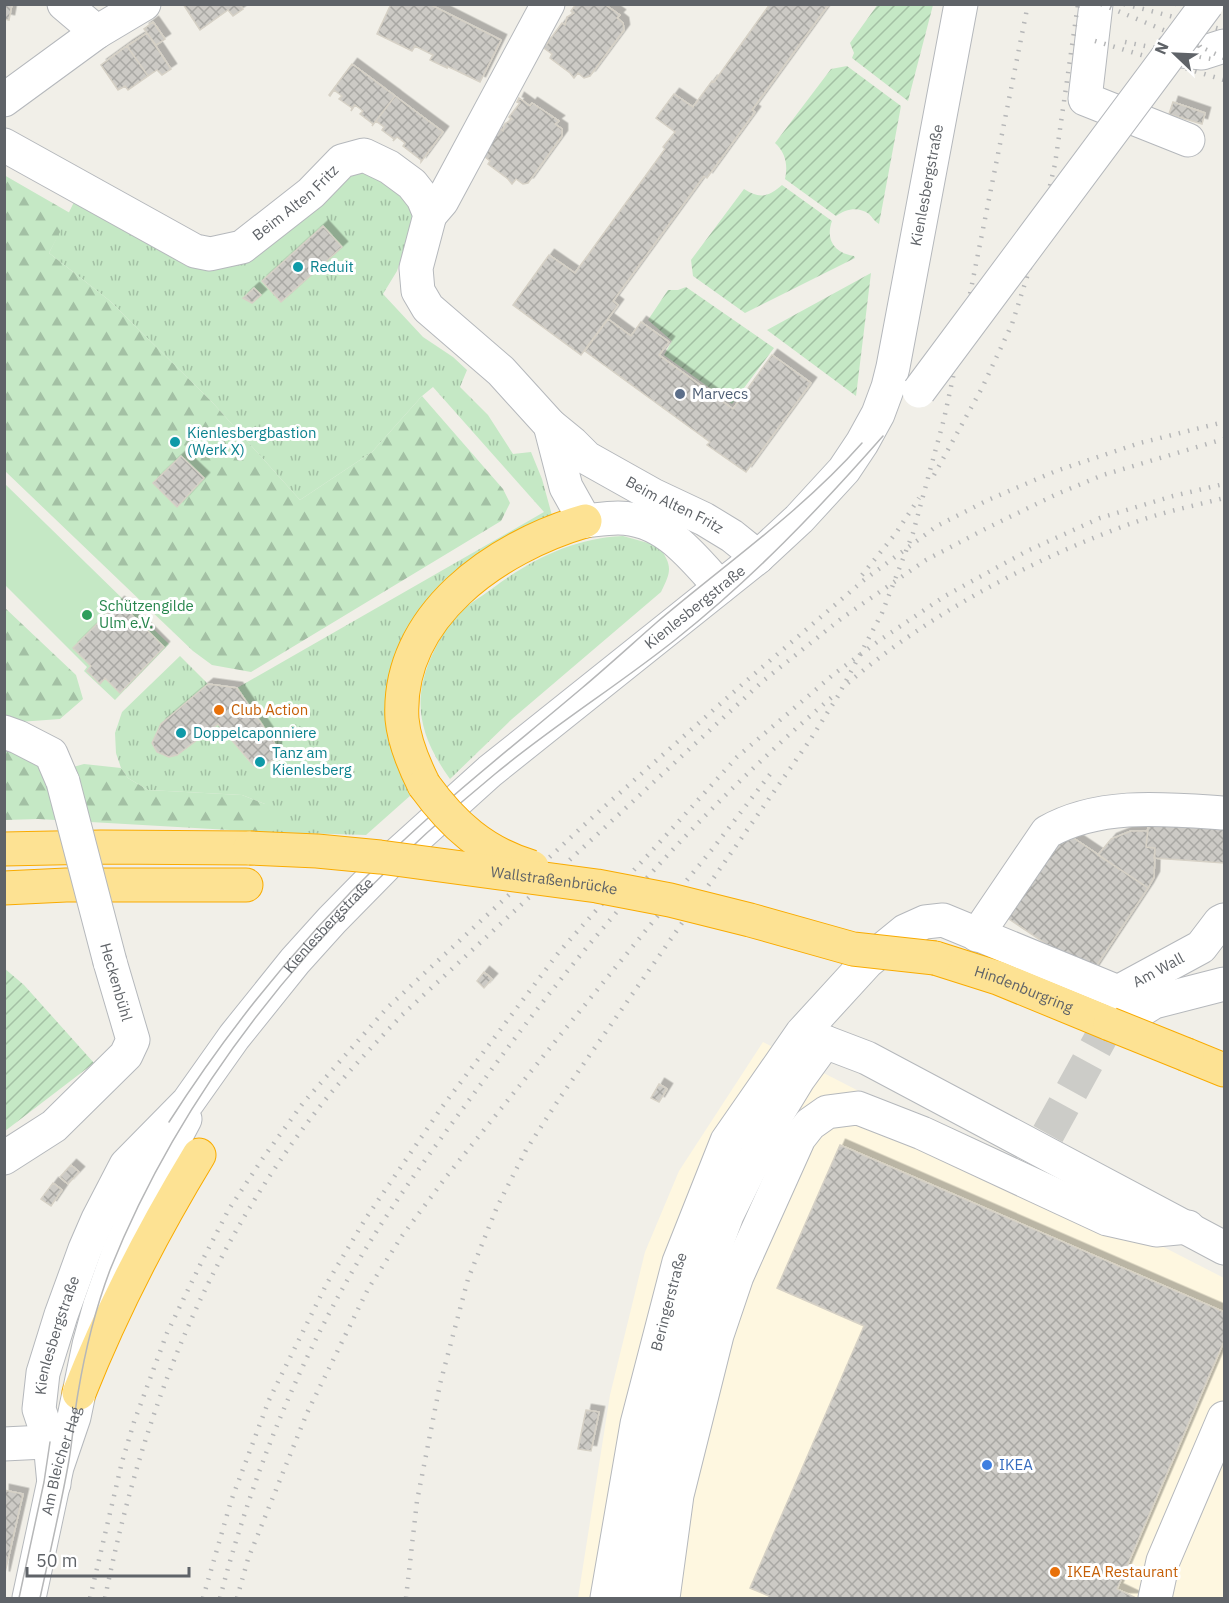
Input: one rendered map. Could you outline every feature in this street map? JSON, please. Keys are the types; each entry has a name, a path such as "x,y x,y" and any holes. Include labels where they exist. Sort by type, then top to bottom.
{"highway":[{"path":"585,521 543,536 489,567 465,584 444,604 425,628 409,664 403,690 402,721 413,760 424,784 453,822 484,846 518,863 597,886"},
{"name":"Wallstraßenbrücke","path":"4,849 250,848 380,857 597,886 670,900 853,950"},
{"path":"4,888 78,885 246,885"},
{"name":"Hindenburgring","path":"853,950 935,958 998,978 1122,1009 1187,1055 1224,1070"},
{"path":"79,1393 98,1346 126,1289 171,1201 199,1155"}],"street":[{"path":"64,4 97,32"},
{"path":"4,100 97,32 144,4"},
{"path":"430,215 442,201 548,4"},
{"name":"Kienlesbergstraße","path":"54,1484 58,1441 39,1409 40,1383 74,1276 120,1174 132,1158 188,1102 234,1036 295,961 395,856 490,771 758,557 799,519 844,470 862,443 878,414 893,367 961,4"},
{"path":"1096,4 1085,99 1188,140"},
{"path":"844,470 883,436 918,383 1196,10 1224,25"},
{"path":"1172,50 1202,53 1224,46"},
{"name":"Beim Alten Fritz","path":"4,145 195,251 210,254 242,247 311,193 342,162 364,155 389,167 412,184 423,198 430,215 416,268 418,291 428,308 501,371 550,425 586,458 653,495 704,519 732,536 758,557"},
{"path":"862,443 918,383"},
{"name":"Beim Alten Fritz","path":"550,425 566,487 585,521"},
{"path":"586,458 590,492 585,521 618,518 642,521 667,533 720,587"},
{"name":"Heckenbühl","path":"4,732 18,737 57,768 133,1040 131,1047 119,1062 54,1126 4,1158"},
{"path":"977,935 1047,832 1063,823 1117,811 1160,809 1224,813"},
{"name":"Beringerstraße","path":"636,1599 651,1490 673,1393 702,1283 727,1215 774,1119 799,1078 814,1037 867,962 905,931 925,922 943,920 1122,1009"},
{"name":"Am Wall","path":"1122,1009 1201,947 1224,920"},
{"path":"1122,1009 1224,984"},
{"path":"814,1037 867,1058 1043,1141 1224,1248"},
{"name":"Kienlesbergstraße","path":"79,1393 95,1319 117,1257 140,1204 181,1129 202,1082"},
{"path":"663,1599 651,1490 717,1335 737,1276 799,1138 810,1124 827,1112 858,1108 922,1133 1107,1219 1156,1230 1188,1227"},
{"name":"Am Bleicher Hag","path":"58,1441 74,1417 79,1393"},
{"path":"1155,1599 1163,1561 1224,1418"},
{"path":"4,1444 58,1441"},
{"name":"Am Bleicher Hag","path":"29,1599 54,1484"},
{"name":"Beringerstraße","path":"607,1599 651,1490"}],"shaded area":[{"path":"763,1042 1224,1278 1224,1598 578,1598 610,1395 645,1252 679,1171"}],"green space":[{"path":"878,4 933,5 908,101 852,58 854,53 850,43"},
{"path":"847,66 901,106 879,224 869,214 856,209 836,216 785,179 785,160 782,151 775,143 831,69"},
{"path":"363,167 406,194 415,215 397,271 383,294 423,337 453,357 467,370 460,387 488,415 513,454 531,452 542,479 553,519 418,618 411,795 366,835 265,832 265,804 242,795 148,790 128,778 121,768 116,753 115,733 122,712 180,656 208,684 161,724 152,743 157,752 169,757 177,755 218,724 253,766 263,766 273,760 276,750 274,742 237,688 544,512 433,387 422,396 372,452 300,500 213,403 110,301 49,253 76,198 191,262 344,171"},
{"path":"4,175 70,213 49,253 110,301 213,403 300,500 372,452 422,396 503,489 510,503 501,521 251,672 212,665 193,651 5,471"},
{"path":"782,185 832,221 830,234 833,245 855,258 745,313 693,276 691,260 744,189 754,194 764,195"},
{"path":"871,273 856,396 767,330"},
{"path":"686,287 774,348 732,404 664,355 672,341 648,320 668,290"},
{"name":"Schützengilde Ulm e.V.","path":"5,484 169,644 115,700 84,671 87,667 5,585"},
{"path":"623,536 659,546 669,568 661,592 512,719 450,779 426,734 421,704 422,688 432,655 449,625 469,605 538,559 588,541"},
{"path":"4,607 76,675 83,699 60,719 5,723"},
{"path":"4,740 27,749 44,775 84,764 121,768 128,778 148,790 242,795 265,804 265,832 38,819 5,820"},
{"path":"4,968 24,985 94,1063 5,1131"}],"building":[{"path":"4,4 12,4 9,20 4,19"},
{"path":"183,4 239,4 243,9 233,16 228,10 200,30"},
{"path":"391,4 429,4 501,40 480,82 430,60 433,55 415,46 412,51 377,34"},
{"path":"576,4 604,4 620,15 617,18 623,23 624,30 590,76 584,78 578,73 574,78 550,58 552,54 541,46 544,43 546,45 562,23 565,25 567,17 574,13 571,11"},
{"path":"770,4 829,4 752,110 755,112 707,178 704,176 613,301 618,305 581,355 513,305 549,255 575,273 675,132 656,118 674,94 693,107 712,81 714,82"},
{"path":"153,22 165,39 156,45 144,29"},
{"path":"147,33 171,69 162,75 157,70 148,76 127,46"},
{"path":"127,46 148,76 128,90 125,86 118,90 101,65"},
{"path":"352,64 395,96 372,126 373,124 360,114 363,111 355,105 351,111 352,108 339,99 342,96 334,90 329,95"},
{"path":"395,96 443,132 421,162 403,146 405,143 397,137 393,141 394,139 382,130 384,127 376,121"},
{"path":"519,98 530,106 532,103 559,121 555,124 562,129 562,136 528,183 523,184 516,179 512,184 488,164 490,161 479,152 484,151 500,129 503,131 505,124 512,119 509,117 520,103 517,102"},
{"path":"1173,102 1205,113 1202,124 1169,114"},
{"name":"Reduit","path":"323,226 342,247 281,302 262,281"},
{"path":"254,288 261,295 252,303 243,298"},
{"path":"608,319 631,336 641,322 669,342 659,355 733,409 772,355 811,383 746,472 707,445 710,442 585,351"},
{"path":"181,456 204,478 177,507 153,483"},
{"name":"Schützengilde Ulm e.V.","path":"119,602 164,647 120,693 105,678 100,684 87,671 91,666 73,648"},
{"name":"Doppelcaponniere","path":"208,684 237,688 274,742 276,750 273,760 263,766 254,766 218,724 177,755 169,757 157,752 152,743 161,724"},
{"path":"1149,816 1224,822 1224,863 1154,858 1155,848 1146,847"},
{"path":"1063,831 1148,888 1091,974 1006,917"},
{"path":"1131,831 1148,831 1146,847 1155,848 1154,877 1148,888 1098,855 1111,839"},
{"path":"484,972 492,979 484,988 477,981"},
{"path":"659,1084 667,1089 659,1102 651,1098"},
{"name":"IKEA","path":"840,1145 1224,1312 1224,1341 1117,1589 1133,1598 768,1598 769,1596 750,1588 864,1326 777,1288"},
{"path":"71,1165 79,1172 68,1184 60,1177"},
{"path":"53,1183 62,1190 51,1206 41,1199"},
{"path":"586,1410 599,1412 591,1451 578,1449"},
{"path":"4,1490 23,1494 4,1577"}],"tunnel":[{"path":"1048,1134 1104,1032 1136,1013"}],"tram line":[{"path":"40,1598 66,1477 84,1362 95,1315 110,1270 143,1197 181,1128 224,1061 271,998 322,938 377,880 495,774 539,739 653,657 732,592 809,517 883,436"},
{"path":"169,1122 243,1017 297,950 355,887 458,792 656,623 788,515 862,443"},
{"path":"19,1598 44,1482 50,1442"}],"railway":[{"path":"406,1598 417,1501 440,1384 468,1279 497,1207 526,1150 559,1099 810,740 838,696 882,613 913,533 944,419 1028,4"},
{"path":"934,475 982,388 1012,324 1034,255 1055,164 1078,4"},
{"path":"1101,4 1224,58"},
{"path":"1124,4 1224,30"},
{"path":"1177,4 1201,48"},
{"path":"1095,41 1224,80"},
{"path":"1125,42 1211,59"},
{"path":"90,1598 122,1462 134,1422 167,1333 201,1263 229,1209 303,1103 387,1008 596,814 745,682 864,580 937,526 988,500 1056,471 1140,443 1224,422"},
{"path":"105,1598 137,1468 157,1405 208,1284 239,1226 274,1169 324,1101 401,1016 763,681 842,618 926,560 1057,494 1103,475 1224,439"},
{"path":"203,1598 231,1501 269,1400 327,1283 366,1218 442,1107 559,952 600,906 737,757 834,674 945,596 1027,551 1100,518 1173,496 1224,484"},
{"path":"862,575 896,533 919,498"},
{"path":"848,683 914,633 987,588 1025,569 1102,534 1141,520 1224,498"},
{"path":"220,1598 245,1512 294,1385 334,1304 403,1191 528,1022 608,922 737,783 832,697"},
{"path":"237,1598 248,1559 307,1413 368,1289 402,1236 446,1177 714,847 771,773"}],"place":[{"name":"Reduit","path":"298,267"},
{"name":"Marvecs","path":"680,394"},
{"name":"Kienlesbergbastion (Werk X)","path":"175,442"},
{"name":"Schützengilde Ulm e.V.","path":"87,615"},
{"name":"Club Action","path":"219,710"},
{"name":"Doppelcaponniere","path":"181,733"},
{"name":"Tanz am Kienlesberg","path":"260,762"},
{"name":"IKEA","path":"987,1465"},
{"name":"IKEA Restaurant","path":"1055,1572"}]}
